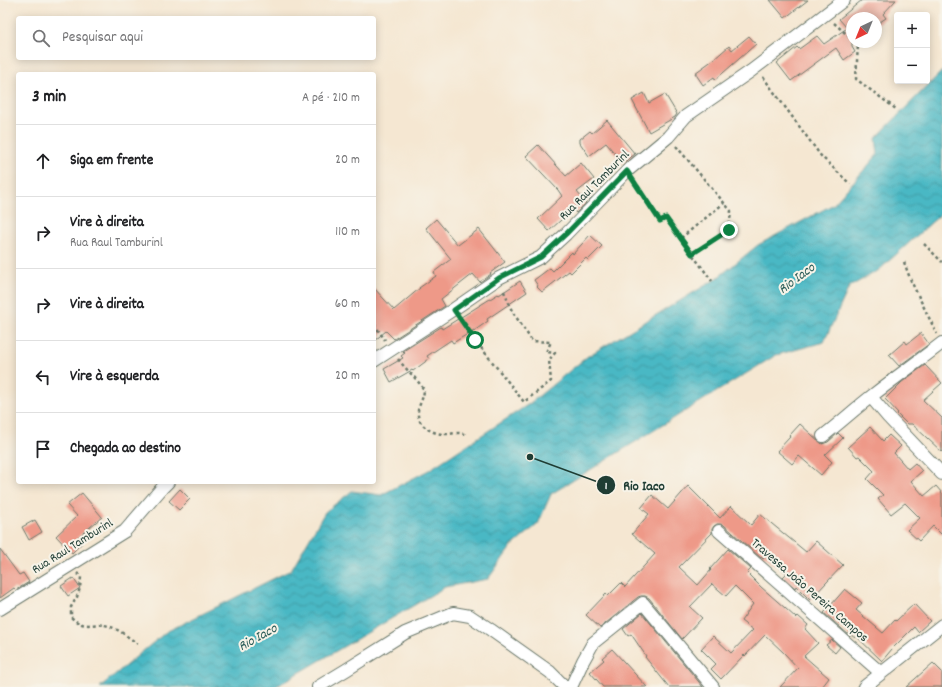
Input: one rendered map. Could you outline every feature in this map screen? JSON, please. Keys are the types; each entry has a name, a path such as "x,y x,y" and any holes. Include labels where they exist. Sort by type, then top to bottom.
{"street":[{"name":"Rua Raul Tamburinl","path":"376,360 454,310 499,278 541,257 566,234 627,171 668,137 686,116 756,68 844,0"},
{"path":"823,436 871,396 941,343"},
{"path":"871,396 888,418 942,474"},
{"name":"Rua Raul Tamburinl","path":"0,609 125,531 166,484"},
{"name":"Travessa João Pereira Campos","path":"719,531 881,673"},
{"path":"571,687 593,643 643,603 714,687"},
{"path":"318,687 405,633 453,613 470,616 491,630 550,672 564,687"},
{"path":"864,687 942,625"}],"path":[{"path":"825,15 846,34"},
{"path":"858,48 856,79 896,108"},
{"path":"756,68 821,156 850,184"},
{"path":"668,137 731,211 729,230 692,254"},
{"path":"627,171 660,221 666,218 712,281"},
{"path":"681,238 724,203"},
{"path":"924,244 942,262"},
{"path":"904,262 941,343"},
{"path":"454,310 475,340 524,402 551,382 549,360 555,353 546,352 551,342 532,341 512,312 499,278"},
{"path":"376,327 403,366 420,382 424,390 418,410 419,420 436,434 461,432 467,435"},
{"path":"70,566 81,577 80,588 71,607 71,617 78,623 89,625 107,625 138,644"}],"water":[{"path":"942,71 942,213 879,270 849,287 824,342 776,355 551,494 538,524 511,547 488,579 445,587 275,687 100,687 166,632 291,570 325,512 352,491 381,495 429,470 529,404 588,356 716,279 758,245 834,204 878,154 876,138"}],"building":[{"path":"770,0 808,0 785,18"},
{"path":"862,0 896,0 883,14 886,18 882,21 882,12 847,12"},
{"path":"846,13 846,27 839,19"},
{"path":"846,29 846,48 853,48 855,52 844,60 836,48 791,81 777,63 797,47 799,49 817,36 824,44"},
{"path":"749,36 756,44 715,80 714,77 703,85 695,73 729,46 732,50"},
{"path":"644,93 649,103 665,94 677,114 675,117 649,132 632,100"},
{"path":"607,120 635,154 623,163 606,143 589,156 580,143 580,139 590,131 592,133"},
{"path":"538,145 566,176 581,163 594,179 577,192 586,203 576,213 573,209 549,231 538,219 562,196 526,156"},
{"path":"436,219 458,245 479,229 505,262 480,282 473,274 441,299 445,306 394,339 386,331 376,339 376,290 394,310 419,288 436,276 434,272 451,259 426,228"},
{"path":"590,235 602,246 588,260 586,258 571,273 569,271 542,292 537,287 538,286 534,280 550,268 553,271 572,252 573,254"},
{"path":"520,281 527,292 487,319 488,321 474,331 453,343 451,340 427,356 429,359 413,371 412,370 391,382 384,369 403,358 401,356 405,353 403,351 441,327 442,329 498,294 499,295"},
{"path":"921,333 929,344 899,366 889,355 905,341 907,344"},
{"path":"925,365 942,383 923,400 942,418 942,452 912,424 907,424 885,399 902,382"},
{"path":"800,424 822,444 828,442 838,433 843,438 825,455 832,462 821,475 799,456 792,464 777,451"},
{"path":"870,427 883,441 889,435 901,446 894,453 908,469 915,463 922,471 911,481 924,496 936,486 942,493 942,535 933,526 919,541 907,530 920,518 905,503 891,514 878,499 883,495 867,479 874,471 859,456 857,457 848,447"},
{"path":"688,486 720,518 731,506 751,525 760,514 806,552 816,541 843,565 810,600 796,586 795,588 783,577 787,573 765,556 763,559 761,558 724,525 717,524 712,529 712,533 679,567 698,585 728,549 751,569 747,573 761,587 796,618 798,616 808,625 805,629 818,643 804,656 829,678 822,687 780,687 798,668 765,635 721,679 711,669 716,664 701,649 713,636 731,653 753,630 741,621 753,604 735,586 726,596 712,584 690,607 702,618 682,639 649,598 645,596 638,597 600,628 586,615 606,594 608,596 621,583 625,587 655,554 632,534 649,514 641,508 652,495 668,509"},
{"path":"180,489 190,499 179,510 169,501"},
{"path":"82,493 102,517 77,538 82,543 72,553 56,536 77,516 67,505"},
{"path":"35,520 42,532 29,540 22,527"},
{"path":"0,549 19,575 23,573 29,582 16,590 14,588 0,598"},
{"path":"73,578 80,588 68,596 61,586"},
{"path":"845,589 862,603 856,610 883,633 895,620 896,621 914,604 930,621 918,632 914,627 882,661 856,636 855,638 851,635 850,636 824,613"},
{"path":"642,613 703,687 669,687 645,657 646,656 631,634 628,636 623,629"},
{"path":"832,640 840,647 835,653 826,645"},
{"path":"612,649 647,687 603,687 590,672 604,660 602,658"},
{"path":"933,663 942,672 942,687 906,687"}],"place":[{"name":"Rio Iaco","path":"530,457"}],"route":[{"path":"475,340 454,310 499,278 541,257 566,234 627,171 660,221 666,218 692,254 729,230"}]}
